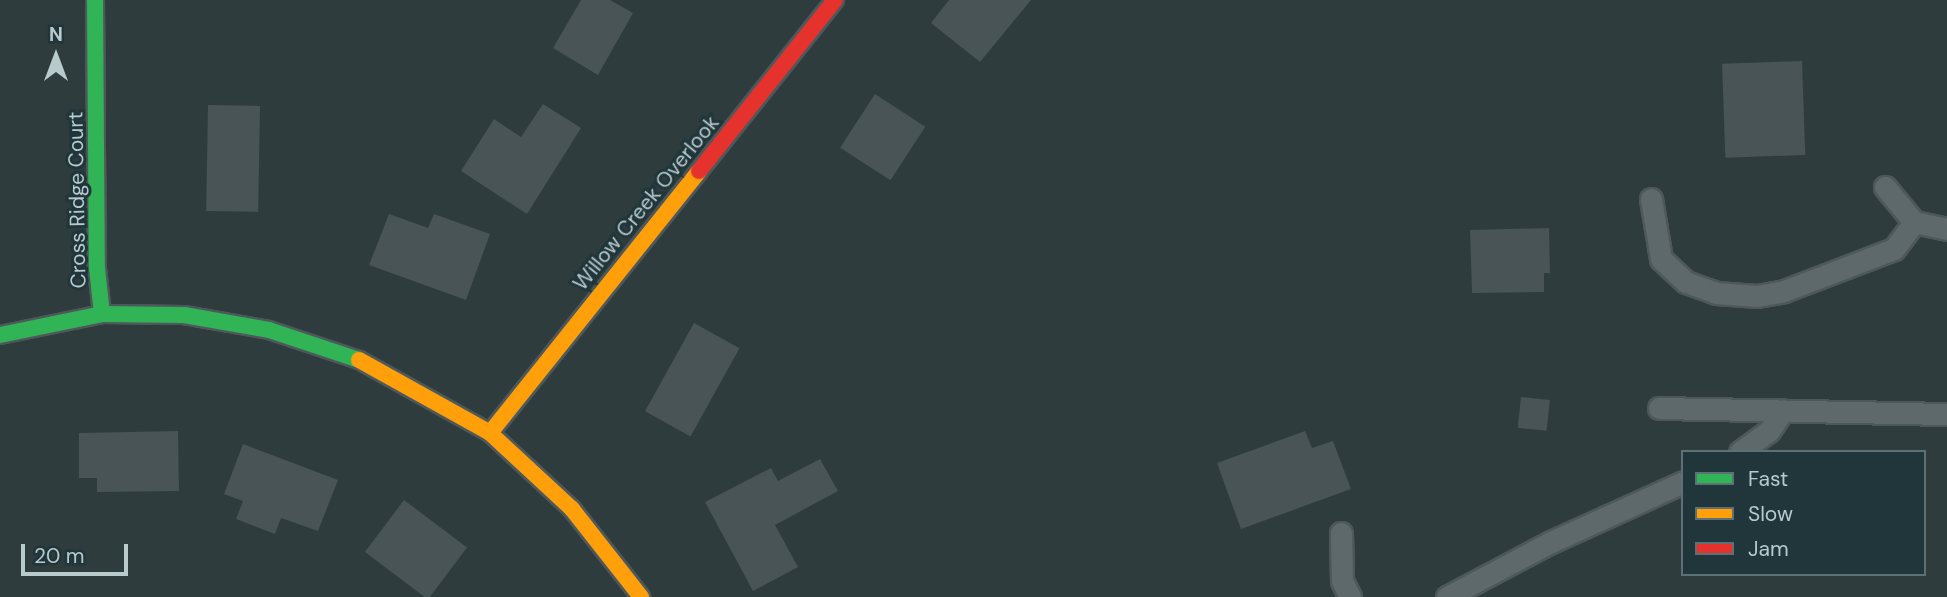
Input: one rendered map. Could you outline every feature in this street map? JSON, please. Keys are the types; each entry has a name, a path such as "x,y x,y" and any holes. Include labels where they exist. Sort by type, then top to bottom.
{"street":[{"name":"Cross Ridge Court","path":"95,0 97,268 102,314"},
{"name":"Willow Creek Overlook","path":"491,433 835,0"},
{"path":"0,335 102,314 184,316 269,330 360,361 491,433 572,509 641,597"}],"lane":[{"path":"1885,187 1914,222 1947,229"},
{"path":"1651,199 1661,259 1686,282 1716,293 1757,296 1784,291 1894,249 1914,222"},
{"path":"1659,408 1947,414"},
{"path":"1743,450 1769,430 1783,410"},
{"path":"1447,597 1527,554 1681,483"},
{"path":"1341,533 1342,581 1350,597"}],"building":[{"path":"581,0 610,0 633,13 598,75 553,48"},
{"path":"949,0 1031,0 980,62 931,23"},
{"path":"1802,61 1805,155 1725,158 1722,64"},
{"path":"875,94 925,127 890,180 840,148"},
{"path":"543,104 581,128 527,214 461,171 494,119 521,137"},
{"path":"208,105 260,106 258,212 206,211"},
{"path":"389,214 428,228 434,214 490,234 466,300 369,265"},
{"path":"1549,228 1550,273 1544,273 1544,292 1472,293 1470,230"},
{"path":"694,323 739,348 691,437 645,411"},
{"path":"1521,397 1550,400 1547,431 1518,428"},
{"path":"178,431 179,491 97,492 97,478 79,478 79,433"},
{"path":"1305,431 1312,448 1333,441 1351,489 1241,529 1217,463"},
{"path":"243,444 338,480 318,531 281,518 275,534 236,519 243,501 224,494"},
{"path":"820,459 838,491 775,525 798,567 753,591 705,502 771,468 778,481"},
{"path":"404,500 467,548 430,597 425,597 365,552"}],"traffic: fast":[{"path":"95,0 97,268 102,314"},
{"path":"0,335 102,314 184,315 269,330 359,360"}],"traffic: slow":[{"path":"490,433 699,171"},
{"path":"359,360 490,433 572,509 641,597"}],"traffic: jam":[{"path":"699,171 835,0"}]}
